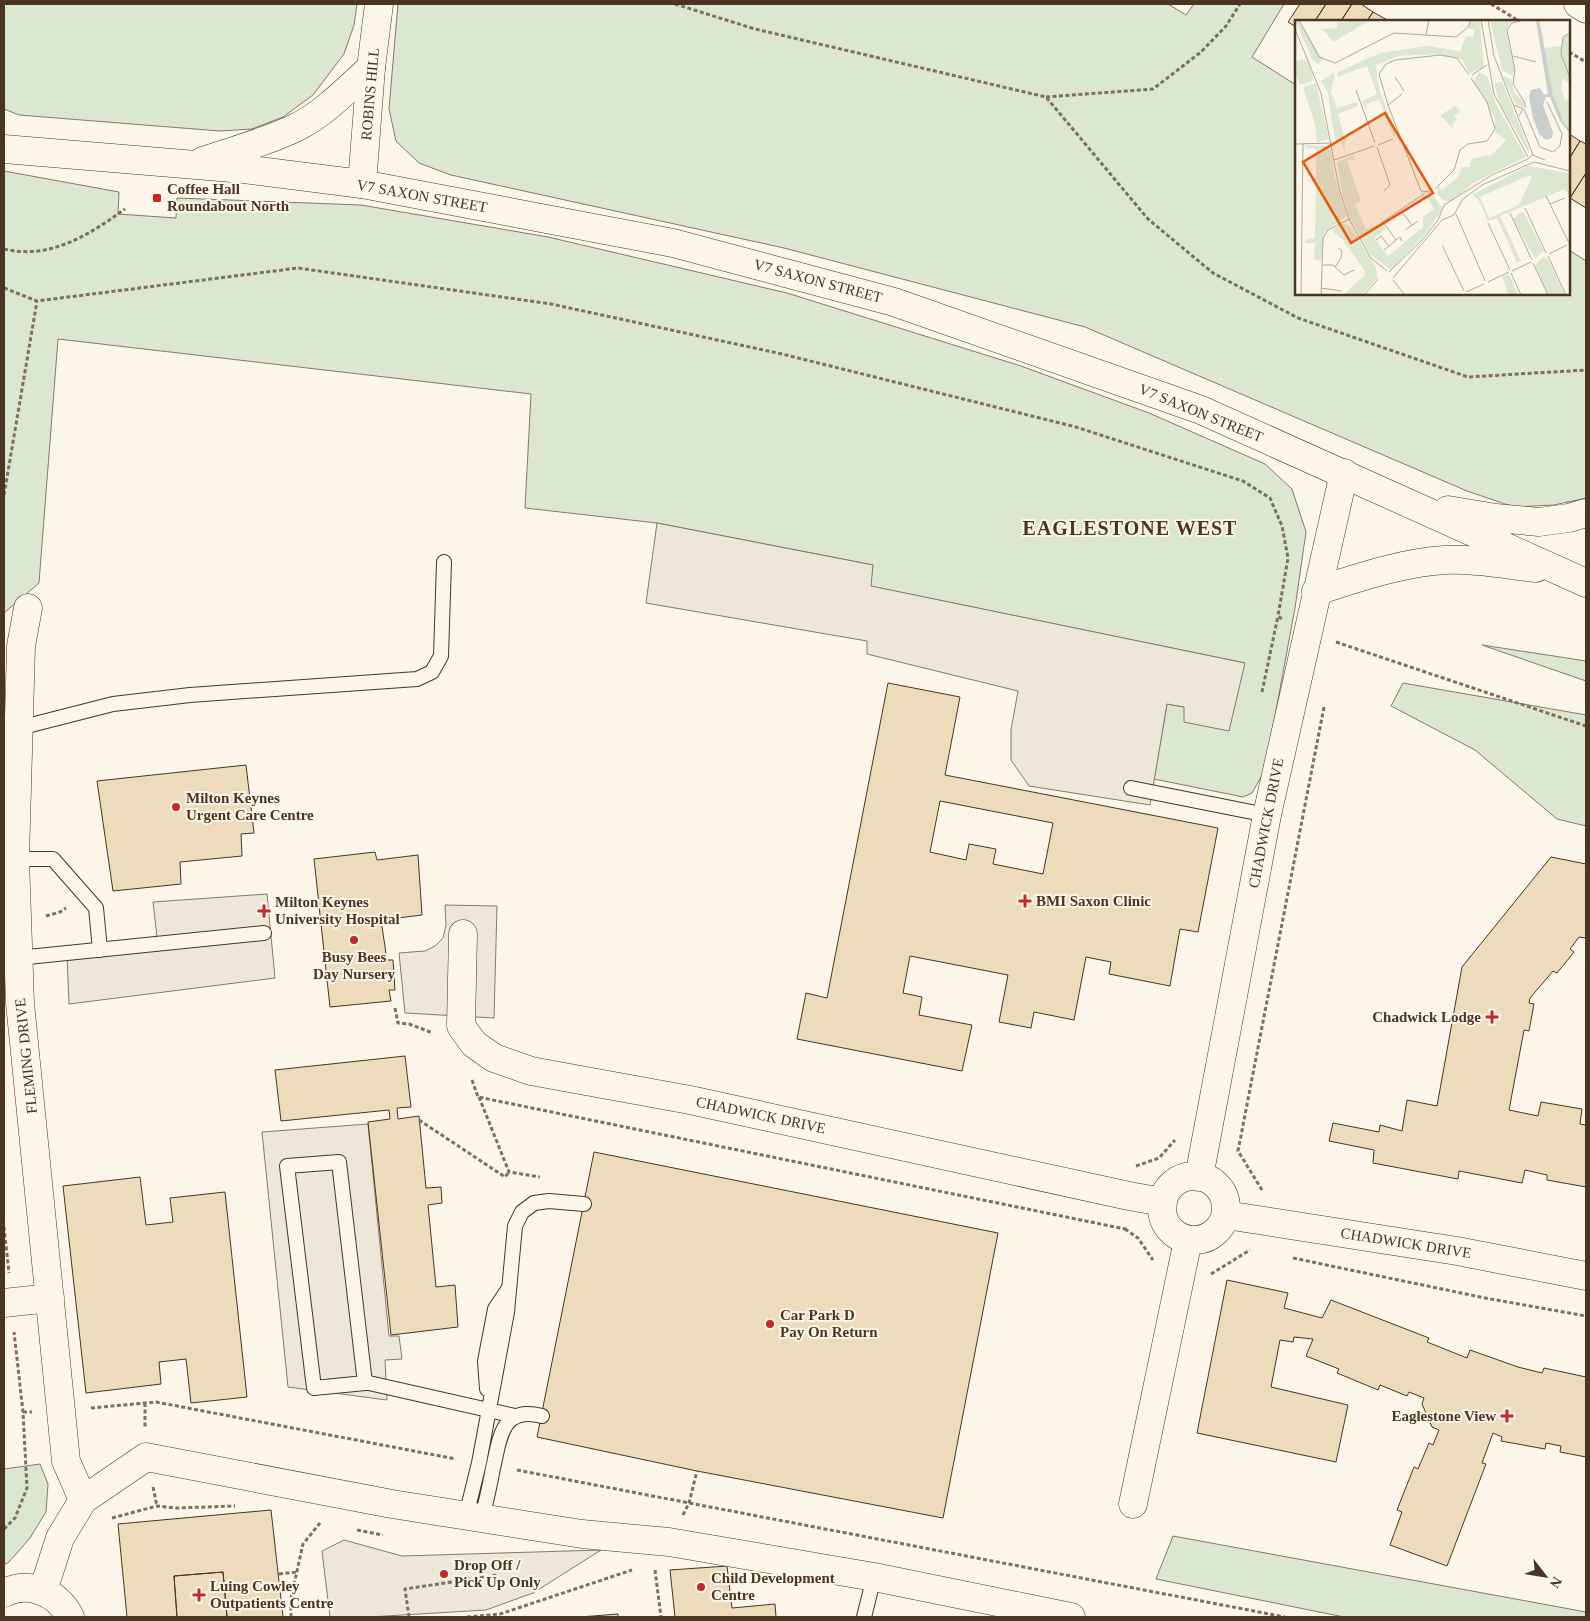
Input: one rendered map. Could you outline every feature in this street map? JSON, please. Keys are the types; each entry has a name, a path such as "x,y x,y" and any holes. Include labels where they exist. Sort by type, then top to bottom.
{"street":[{"name":"ROBINS HILL","path":"362,184 371,68 379,4"},
{"path":"1578,4 1586,9"},
{"path":"192,164 270,139 298,127 325,109 371,68"},
{"name":"V7 SAXON STREET","path":"4,149 244,169 362,184 673,243 894,302 1201,410 1344,472 1586,583"},
{"name":"CHADWICK DRIVE","path":"1199,1177 1267,815 1344,472"},
{"path":"1412,504 1496,518 1539,522 1569,518 1586,513"},
{"path":"1316,591 1403,566 1446,560 1475,561 1562,572"},
{"name":"FLEMING DRIVE","path":"28,608 12,645 19,728 15,859 18,958 12,1004 50,1298 66,1461 83,1500"},
{"name":"CHADWICK DRIVE","path":"463,934 462,1026 474,1044 494,1058 531,1071 690,1100 1128,1196 1164,1202"},
{"path":"1190,1177 1199,1177 1209,1180 1220,1190 1226,1204 1226,1215 1216,1232 1208,1238 1188,1240 1171,1230 1163,1212 1164,1202 1166,1193 1172,1185 1190,1177"},
{"name":"CHADWICK DRIVE","path":"1226,1215 1457,1251 1586,1276"},
{"path":"1133,1504 1188,1240"},
{"path":"8,1302 50,1298"},
{"path":"43,1591 60,1538 83,1500 146,1456 392,1504 582,1534 669,1542 874,1577 1071,1617"},
{"path":"4,1593 9,1590 26,1587 43,1591 55,1598 65,1608 70,1617"}],"lane":[{"path":"19,728 113,704 190,695 417,678 432,672 441,656 444,562"},
{"path":"1131,788 1267,815"},
{"path":"15,859 53,859 96,908 100,950"},
{"path":"18,958 264,933"},
{"path":"365,1383 340,1162 287,1166 314,1388 365,1383 369,1382 514,1416 529,1412 542,1416"},
{"path":"474,1517 479,1463 510,1286 515,1226 522,1212 534,1203 549,1200 584,1204"},
{"path":"474,1517 494,1466 503,1428 514,1416"},
{"path":"864,1617 874,1577"}],"path":[{"path":"676,4 755,29 1046,97 1152,89 1201,52 1226,26 1240,4"},
{"path":"1491,4 1517,20"},
{"path":"1570,53 1586,62"},
{"path":"1046,97 1148,219 1213,273 1298,318 1468,378 1586,370"},
{"path":"4,249 14,252 52,250 99,228 125,209"},
{"path":"4,288 37,301 298,268 551,304 782,354 1076,427 1243,481 1270,498 1282,526 1288,558 1278,616 1307,632 1586,726"},
{"path":"4,495 37,301"},
{"path":"1335,652 1337,642"},
{"path":"1271,1191 1262,1190 1238,1151 1326,700"},
{"path":"17,922 60,912 83,894"},
{"path":"478,1097 509,1172"},
{"path":"419,1120 505,1177 509,1172"},
{"path":"1127,1164 1136,1166 1159,1158 1176,1139 1238,1151"},
{"path":"509,1172 548,1179"},
{"path":"4,1226 8,1302 23,1412 27,1488 15,1518 4,1529"},
{"path":"1290,1257 1485,1298 1586,1316"},
{"path":"23,1412 62,1411 156,1402 479,1463"},
{"path":"494,1466 1285,1617"},
{"path":"110,1518 157,1506 176,1508 240,1506"},
{"path":"292,1617 291,1598 303,1544 320,1523 329,1524"},
{"path":"356,1530 383,1536"},
{"path":"654,1562 662,1617"},
{"path":"279,1574 297,1572"},
{"path":"410,1617 404,1589 498,1575"}],"green space":[{"path":"4,4 357,4 354,25 344,54 313,95 283,117 252,129 220,131 19,115 4,109"},
{"path":"398,4 1168,4 1186,15 1194,4 1284,4 1252,57 1295,84 1295,295 1570,295 1570,251 1586,261 1586,498 1554,505 1514,507 1467,491 1085,327 784,248 451,175 419,163 396,141 389,109"},
{"path":"4,171 119,192 118,214 176,218 177,198 361,205 548,237 787,293 1021,366 1149,413 1265,464 1292,489 1306,532 1295,608 1265,770 1252,793 1243,797 1154,779 1167,704 1184,707 1245,663 870,586 873,565 657,523 525,508 531,394 58,339 39,583 4,613"},
{"path":"1482,645 1586,661 1586,681"},
{"path":"1403,683 1586,715 1586,826 1557,819 1475,750 1391,706"},
{"path":"40,1464 48,1484 46,1512 30,1538 9,1562 4,1565 4,1469"},
{"path":"1173,1536 1586,1612 1586,1617 1344,1617 1156,1579"}],"shaded area":[{"path":"657,523 873,565 871,586 1245,663 1229,731 1184,722 1184,707 1167,704 1150,805 1029,786 1011,760 1011,730 1018,691 867,654 867,641 646,603"},
{"path":"267,894 275,978 69,1004 67,955 158,946 153,902"},
{"path":"445,905 497,906 494,1018 405,1013 399,953 425,951 435,946 443,938 446,925"},
{"path":"368,1124 389,1336 399,1336 402,1359 385,1360 387,1400 288,1387 262,1132"},
{"name":"Drop Off / Pick Up Only","path":"344,1540 402,1556 601,1550 533,1593 486,1610 369,1617 330,1617 322,1551"}],"building":[{"path":"1300,4 1326,4 1316,20 1295,20 1295,26 1288,22"},
{"path":"1326,4 1352,4 1342,20 1316,20"},
{"path":"1352,4 1361,4 1373,12 1368,20 1342,20"},
{"path":"1373,12 1387,20 1368,20"},
{"path":"1570,135 1580,141 1570,157"},
{"path":"1580,141 1586,144 1586,173 1570,198 1570,157"},
{"path":"1586,173 1586,208 1570,198"},
{"name":"BMI Saxon Clinic","path":"888,683 960,697 945,775 1218,828 1198,932 1180,929 1170,986 1109,974 1111,962 1086,957 1074,1020 1034,1012 1031,1028 999,1022 1008,975 910,956 903,993 922,997 919,1015 972,1025 962,1071 797,1039 806,993 827,998","holes":["940,801 1053,823 1043,874 993,864 996,849 969,844 966,860 930,852"]},
{"name":"Milton Keynes Urgent Care Centre","path":"246,765 254,833 241,834 242,856 180,862 181,884 113,891 97,781"},
{"name":"Busy Bees Day Nursery","path":"375,852 377,860 418,855 422,915 381,920 387,960 393,960 395,990 389,990 391,1001 330,1007 314,859"},
{"name":"Chadwick Lodge","path":"1551,857 1586,864 1586,938 1579,937 1570,949 1574,952 1557,973 1553,971 1530,998 1529,1003 1534,1004 1529,1031 1524,1030 1509,1110 1538,1116 1541,1102 1582,1109 1580,1124 1586,1125 1586,1187 1547,1180 1547,1175 1525,1170 1522,1183 1459,1171 1458,1179 1373,1163 1374,1150 1329,1141 1333,1123 1379,1132 1380,1125 1402,1131 1407,1100 1437,1106 1462,967"},
{"path":"405,1056 411,1107 397,1108 398,1119 419,1116 426,1188 441,1187 442,1203 428,1205 436,1287 455,1285 458,1327 391,1335 368,1122 390,1119 389,1110 281,1121 275,1070"},
{"name":"Car Park D Pay On Return","path":"594,1152 998,1233 943,1518 697,1471 537,1437"},
{"path":"140,1177 146,1225 173,1222 170,1198 225,1192 247,1397 191,1403 186,1359 159,1362 161,1384 86,1393 63,1186"},
{"name":"Eaglestone View","path":"1227,1280 1288,1293 1284,1308 1322,1318 1331,1300 1429,1338 1427,1342 1467,1358 1470,1350 1518,1367 1542,1373 1544,1368 1586,1377 1586,1457 1560,1452 1561,1446 1546,1443 1545,1449 1501,1441 1502,1437 1493,1433 1482,1463 1486,1464 1447,1566 1390,1545 1402,1512 1397,1510 1414,1467 1418,1469 1429,1443 1433,1445 1439,1430 1432,1427 1422,1404 1424,1398 1409,1392 1407,1396 1380,1385 1378,1390 1337,1373 1339,1369 1306,1356 1313,1339 1294,1337 1293,1342 1280,1340 1271,1387 1348,1405 1336,1462 1197,1433"},
{"path":"271,1510 283,1617 227,1617 223,1572 174,1576 177,1617 127,1617 118,1524"},
{"name":"Child Development Centre","path":"727,1566 732,1608 775,1604 776,1617 675,1617 670,1570"},
{"path":"223,1572 227,1617 177,1617 174,1576"},
{"path":"618,1614 618,1617 580,1617"}],"place":[{"name":"Coffee Hall Roundabout North","path":"157,198"},
{"name":"Milton Keynes Urgent Care Centre","path":"176,807"},
{"name":"BMI Saxon Clinic","path":"1025,901"},
{"name":"Milton Keynes University Hospital","path":"264,911"},
{"name":"Busy Bees Day Nursery","path":"354,940"},
{"name":"Chadwick Lodge","path":"1492,1017"},
{"name":"Car Park D Pay On Return","path":"770,1324"},
{"name":"Eaglestone View","path":"1507,1416"},
{"name":"Drop Off / Pick Up Only","path":"444,1574"},
{"name":"Child Development Centre","path":"701,1587"},
{"name":"Luing Cowley Outpatients Centre","path":"199,1595"}],"district":[{"name":"EAGLESTONE WEST","path":"1130,528"}]}
